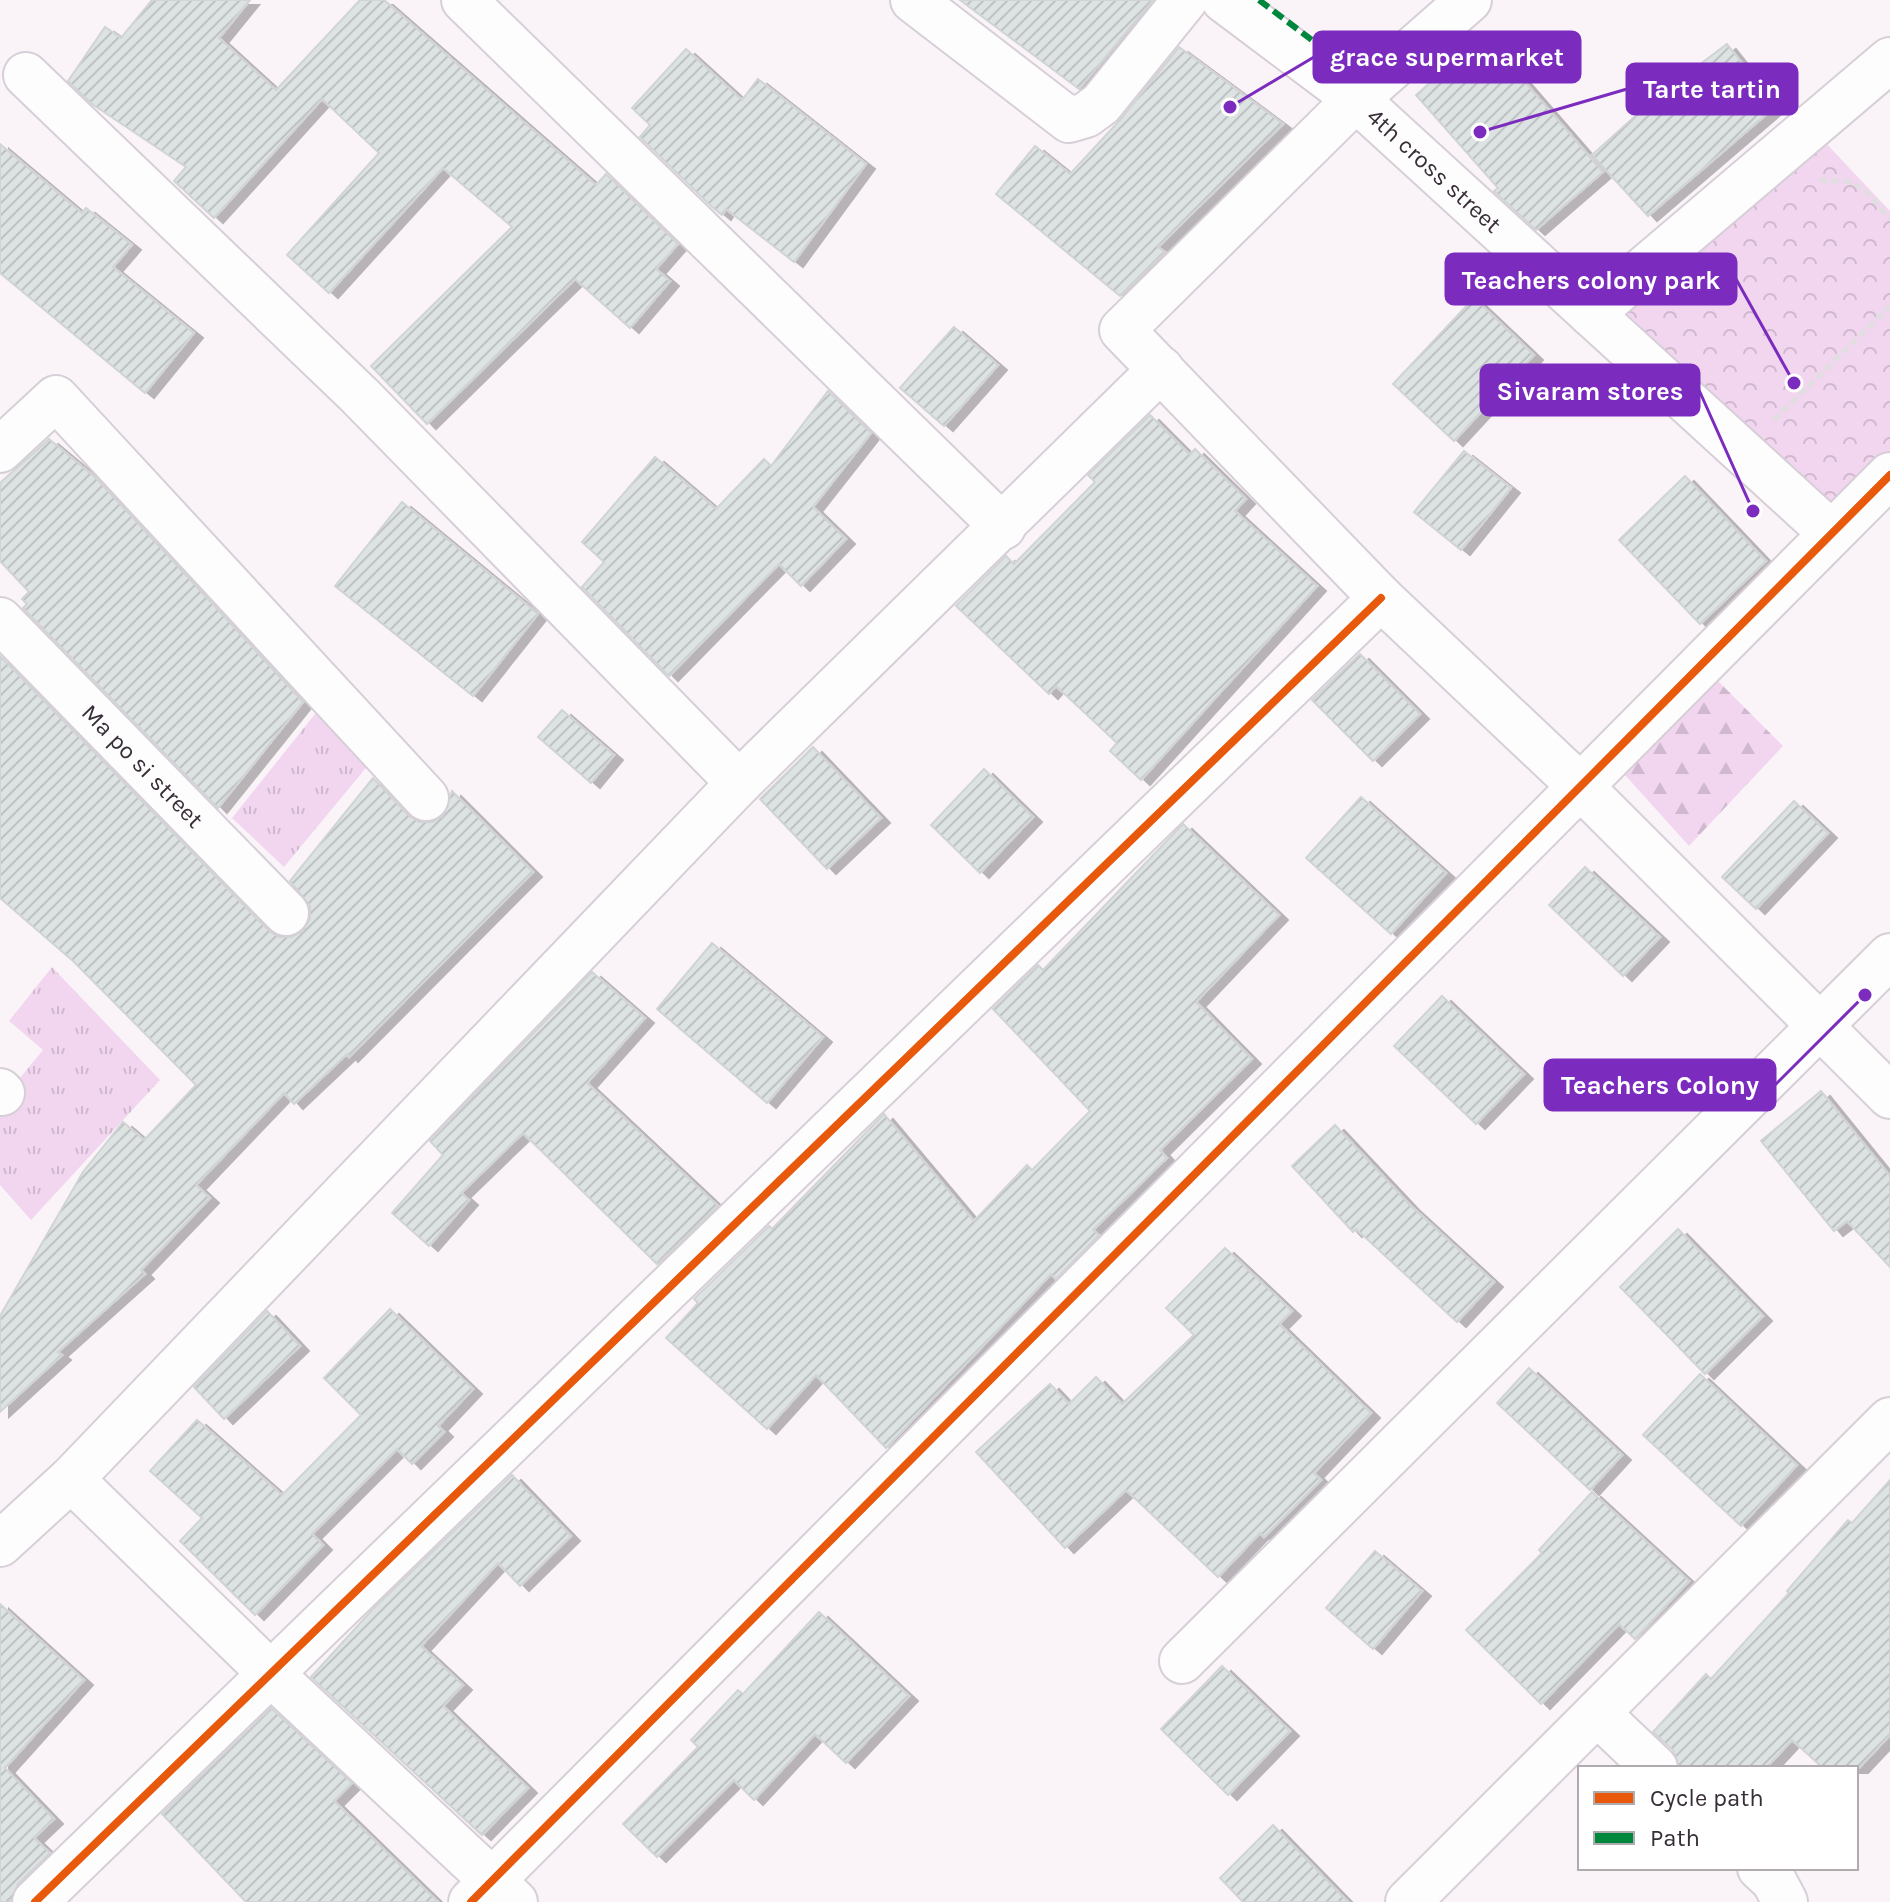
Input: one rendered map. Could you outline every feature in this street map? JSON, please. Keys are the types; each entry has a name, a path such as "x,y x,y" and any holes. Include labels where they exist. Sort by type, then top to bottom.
{"street":[{"path":"464,0 1003,527"},
{"path":"913,0 1069,120 1086,115 1101,104 1185,0"},
{"name":"4th cross street","path":"1224,0 1356,99 1830,532"},
{"path":"1469,0 1356,99 1122,330 1381,598 1580,786 1890,1096"},
{"path":"1591,314 1890,60"},
{"path":"26,75 360,396 739,783"},
{"path":"0,1544 71,1479 739,783 1161,369"},
{"path":"0,450 56,398 426,798"},
{"path":"71,1479 493,1894 1830,532 1890,475"},
{"path":"35,1902 1381,598"},
{"name":"Ma po si street","path":"0,620 286,913"},
{"path":"1182,1661 1890,956"},
{"path":"1408,1902 1890,1420"},
{"path":"1597,1713 1653,1766"},
{"path":"1762,1870 1774,1881 1785,1902"}],"path":[{"path":"1814,174 1826,182 1844,178 1861,186 1890,219"},
{"path":"1741,451 1890,306"}],"green space":[{"path":"1822,139 1890,211 1890,451 1834,506 1620,314"},
{"path":"1715,678 1783,746 1689,846 1625,775"},
{"path":"319,709 370,763 284,867 232,818"},
{"path":"52,967 160,1080 31,1220 0,1185 0,1102 43,1050 9,1021"}],"building":[{"path":"152,0 250,0 219,38 276,90 360,0 384,0 596,185 606,174 678,244 656,269 670,281 630,328 575,279 427,424 371,366 512,227 443,168 329,293 287,255 379,153 322,99 214,218 174,181 186,167 92,104 68,81 105,27 121,38"},
{"path":"960,0 1153,0 1079,89"},
{"path":"1484,35 1603,172 1536,230 1494,191 1498,188 1416,95"},
{"path":"1727,44 1776,106 1648,216 1592,155 1654,99"},
{"path":"1179,47 1283,124 1158,247 1165,252 1120,296 996,194 1035,146 1070,174 1120,120"},
{"path":"686,49 742,100 758,79 866,164 794,262 726,209 722,215 640,137 650,125 632,108"},
{"path":"0,144 82,213 86,208 132,245 113,267 194,333 145,393 0,273"},
{"path":"1474,298 1534,355 1454,441 1393,384"},
{"path":"954,327 998,365 944,426 900,388"},
{"path":"828,391 871,433 813,507 846,539 801,586 779,564 669,676 582,587 604,562 582,542 655,457 716,509 764,459 771,466"},
{"path":"1150,415 1190,455 1195,449 1246,499 1235,511 1317,586 1141,780 1110,751 1117,743 1056,686 1049,694 956,606 1006,556 1014,564 1095,482 1088,475"},
{"path":"49,439 96,478 303,702 218,808 23,608 27,604 22,599 29,592 0,561 0,483"},
{"path":"1464,451 1511,488 1461,550 1414,512"},
{"path":"1685,476 1766,561 1700,624 1619,540"},
{"path":"402,502 538,614 473,696 335,586"},
{"path":"1360,654 1420,714 1373,761 1312,700"},
{"path":"0,656 268,930 279,937 291,937 303,931 310,919 310,906 290,881 373,778 408,815 419,822 432,822 443,816 452,791 533,872 349,1057 347,1054 294,1104 284,1093 196,1185 210,1198 141,1270 145,1274 58,1352 62,1355 0,1412 0,1316 83,1172 123,1122 144,1140 196,1085 73,961 0,898"},
{"path":"562,710 614,755 591,783 538,737"},
{"path":"813,747 881,818 827,869 760,799"},
{"path":"984,769 1033,817 980,873 931,825"},
{"path":"1361,797 1446,873 1391,934 1306,858"},
{"path":"1794,801 1828,833 1756,909 1722,877"},
{"path":"1183,824 1279,915 1196,1002 1252,1059 1160,1150 1167,1158 1093,1230 1099,1235 1056,1279 1051,1274 886,1448 816,1375 767,1429 666,1338 698,1303 694,1299 769,1226 772,1229 884,1114 974,1221 1027,1165 1032,1170 1090,1111 993,1009 1038,965 1043,970"},
{"path":"1585,867 1660,937 1623,976 1549,905"},
{"path":"712,943 823,1037 767,1103 657,1009"},
{"path":"592,972 645,1018 587,1083 718,1206 657,1264 523,1133 461,1193 469,1200 429,1246 392,1213 443,1155 430,1141"},
{"path":"1442,996 1524,1074 1476,1124 1394,1046"},
{"path":"1821,1091 1890,1176 1890,1267 1847,1221 1834,1231 1761,1141"},
{"path":"1335,1125 1410,1205 1494,1282 1457,1322 1356,1229 1353,1232 1292,1166"},
{"path":"1678,1229 1763,1316 1705,1374 1620,1287"},
{"path":"1225,1248 1292,1311 1279,1324 1371,1413 1314,1473 1321,1480 1264,1537 1260,1533 1218,1577 1126,1490 1065,1548 976,1452 1050,1384 1069,1404 1096,1377 1122,1404 1194,1335 1166,1308"},
{"path":"390,1309 473,1389 438,1426 444,1432 412,1464 397,1449 312,1534 323,1545 255,1615 180,1541 202,1518 150,1471 197,1420 282,1495 361,1415 324,1378"},
{"path":"267,1311 300,1346 224,1419 194,1387"},
{"path":"1529,1368 1622,1455 1590,1490 1497,1403"},
{"path":"1700,1374 1797,1465 1741,1526 1643,1435"},
{"path":"512,1475 571,1536 520,1586 498,1563 421,1646 463,1685 443,1706 528,1788 482,1835 311,1677 373,1609"},
{"path":"1890,1480 1890,1735 1859,1768 1821,1766 1792,1740 1768,1766 1678,1766 1673,1750 1653,1732 1706,1674 1711,1679 1789,1593 1787,1591 1848,1520 1852,1523"},
{"path":"1592,1492 1689,1581 1635,1639 1619,1624 1541,1704 1466,1630 1542,1553 1539,1550"},
{"path":"1375,1551 1422,1591 1373,1649 1326,1608"},
{"path":"0,1604 84,1680 5,1768 54,1819 34,1838 50,1853 18,1884 11,1902 0,1902"},
{"path":"819,1612 909,1696 846,1763 815,1734 754,1800 734,1780 657,1857 623,1824 698,1747 691,1740 738,1690 743,1694"},
{"path":"1222,1666 1290,1731 1228,1795 1161,1729"},
{"path":"271,1708 352,1783 334,1801 438,1902 246,1902 162,1814"},
{"path":"1273,1825 1348,1902 1243,1902 1220,1878"}],"marked path":[{"path":"1259,0 1321,47 1328,78"}],"cycle path":[{"path":"471,1902 1890,475"},
{"path":"35,1902 1381,598"}],"place":[{"name":"grace supermarket","path":"1230,107"},
{"name":"Tarte tartin","path":"1480,132"},
{"name":"Teachers colony park","path":"1794,383"},
{"name":"Sivaram stores","path":"1753,511"},
{"name":"Teachers Colony","path":"1865,995"}]}
